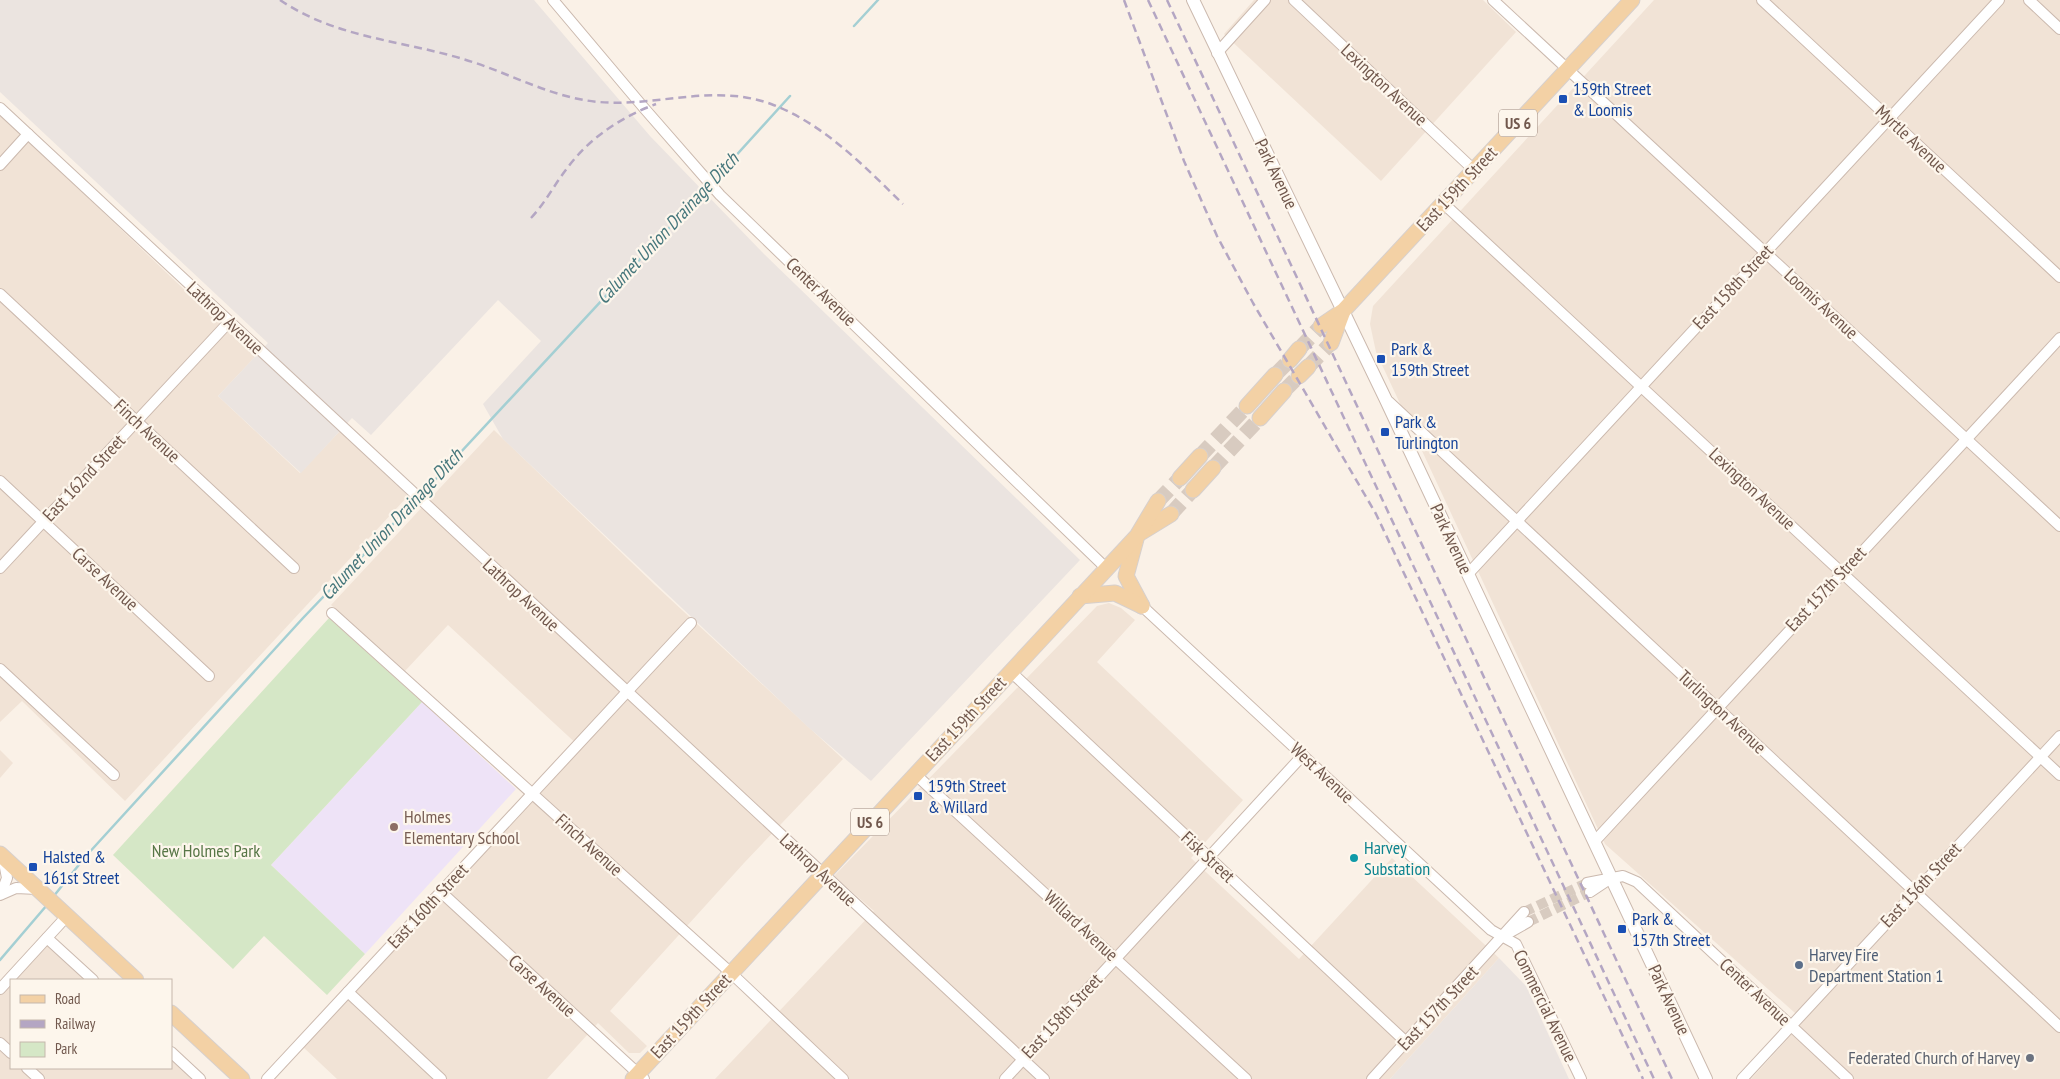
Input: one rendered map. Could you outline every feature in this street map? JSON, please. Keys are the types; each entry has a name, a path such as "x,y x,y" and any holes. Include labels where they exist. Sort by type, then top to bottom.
{"main road":[{"name":"East 159th Street","path":"1321,326 1343,311 1632,0"},
{"name":"East 159th Street","path":"1331,343 1343,311"},
{"path":"1247,406 1275,375"},
{"path":"1260,418 1284,391"},
{"path":"1180,478 1200,456"},
{"path":"1194,490 1214,468"},
{"name":"East 159th Street","path":"1137,536 1158,501"},
{"name":"East 159th Street","path":"638,1077 730,973 1106,568 1137,536 1171,514"},
{"path":"1137,536 1126,576 1142,606"},
{"path":"1080,596 1115,593 1142,606"},
{"path":"2,855 135,979"},
{"path":"172,1014 242,1079"}],"street":[{"name":"Center Avenue","path":"553,0 720,195 1106,568"},
{"name":"Park Avenue","path":"1193,0 1385,398 1706,1079"},
{"path":"1217,53 1265,0"},
{"name":"Lexington Avenue","path":"1294,0 1474,170"},
{"name":"Loomis Avenue","path":"1493,0 2060,526"},
{"name":"Myrtle Avenue","path":"1762,0 2060,277"},
{"name":"East 158th Street","path":"1468,574 1999,0"},
{"path":"2029,0 2060,29"},
{"name":"Lathrop Avenue","path":"0,108 626,693 1044,1079"},
{"path":"0,165 28,134"},
{"name":"Lexington Avenue","path":"1443,204 2060,775"},
{"name":"Finch Avenue","path":"0,294 294,568"},
{"name":"East 162nd Street","path":"0,568 229,322"},
{"name":"East 157th Street","path":"1594,842 1716,707 2060,338"},
{"name":"Turlington Avenue","path":"1385,398 2060,1027"},
{"name":"Carse Avenue","path":"0,481 209,676"},
{"name":"West Avenue","path":"1142,606 1491,930 1504,936"},
{"name":"Finch Avenue","path":"332,613 730,973 844,1079"},
{"name":"East 160th Street","path":"267,1079 691,623"},
{"path":"0,669 114,775"},
{"name":"Fisk Street","path":"1010,671 1406,1042"},
{"name":"East 156th Street","path":"1742,1079 2060,736"},
{"name":"East 158th Street","path":"1005,1079 1303,755"},
{"name":"Willard Avenue","path":"915,774 1246,1079"},
{"path":"0,894 7,878 2,855"},
{"name":"Center Avenue","path":"1611,878 1623,876 1637,882 1848,1079"},
{"path":"1588,888 1611,878"},
{"path":"0,894 16,888 38,889"},
{"name":"Carse Avenue","path":"441,892 638,1077"},
{"path":"0,989 67,916"},
{"name":"East 157th Street","path":"1372,1079 1504,936 1526,917"},
{"name":"Commercial Avenue","path":"1504,936 1516,944 1581,1079"},
{"path":"47,938 92,979"},
{"path":"348,992 441,1079"},
{"path":"0,1043 10,1052"},
{"path":"172,1053 200,1079"},
{"path":"28,1069 39,1079"}],"shaded area":[{"path":"0,0 534,0 650,136 764,254 1080,560 871,781 808,727 503,439 483,404 541,341 498,300 371,435 352,418 301,473 218,396 268,343 0,92"},
{"path":"1254,0 1483,0 1516,32 1381,181 1224,34"},
{"path":"1654,0 2060,0 2060,1079 1751,1079 1804,1021 1605,844 1376,352 1370,324 1373,306"},
{"path":"0,114 255,357 218,396 300,473 340,431 408,496 125,801 22,701 0,722"},
{"path":"494,430 655,585 843,759 744,863 610,1011 647,1046 640,1053 629,1053 598,1023 547,1079 337,1079 302,1046 581,748 448,625 405,671 331,605"},
{"path":"1109,603 1121,608 1135,620 1097,662 1243,800 1191,858 1299,959 1392,858 1499,958 1390,1079 715,1079 874,911 834,876 1097,606"},
{"name":"Holmes Elementary School","path":"422,702 516,789 365,954 271,865"},
{"path":"0,750 13,763 0,778"},
{"path":"46,931 99,979 10,979 10,1069 172,1069 172,1047 207,1079 0,1079 0,982"},
{"path":"1499,958 1526,986 1569,1079 1390,1079"}],"green space":[{"name":"New Holmes Park","path":"329,618 422,702 271,865 365,954 327,995 264,936 233,969 113,855"}],"waterway":[{"name":"Calumet Union Drainage Ditch","path":"854,26 878,0"},
{"name":"Calumet Union Drainage Ditch","path":"712,182 790,96"},
{"name":"Calumet Union Drainage Ditch","path":"421,495 708,186"},
{"name":"Calumet Union Drainage Ditch","path":"53,897 86,856 303,618 417,499"},
{"name":"Calumet Union Drainage Ditch","path":"0,960 47,905"}],"tunnel":[{"path":"1299,349 1321,326"},
{"path":"1308,367 1331,343"},
{"path":"1275,375 1290,360"},
{"path":"1284,391 1299,376"},
{"path":"1200,456 1247,406"},
{"path":"1213,468 1260,418"},
{"path":"1158,501 1180,478"},
{"path":"1171,514 1193,490"},
{"path":"1524,912 1587,883"},
{"path":"1528,922 1590,892"}],"railway":[{"path":"280,0 301,13 323,23 369,37 480,64 547,90 581,100 621,103 707,95 750,98 771,104 790,112 826,134 858,161 903,204"},
{"path":"1124,0 1184,161 1217,236 1253,303 1376,514 1643,1079"},
{"path":"1148,0 1654,1079"},
{"path":"1167,0 1672,1079"},
{"path":"531,218 574,160 594,139 629,116 656,104"}],"place":[{"name":"159th Street & Loomis","path":"1563,99"},
{"name":"Park & 159th Street","path":"1381,359"},
{"name":"Park & Turlington","path":"1385,432"},
{"name":"159th Street & Willard","path":"918,796"},
{"name":"Holmes Elementary School","path":"394,827"},
{"name":"Harvey Substation","path":"1354,858"},
{"name":"Halsted & 161st Street","path":"33,867"},
{"name":"Park & 157th Street","path":"1622,929"},
{"name":"Harvey Fire Department Station 1","path":"1799,965"},
{"name":"Federated Church of Harvey","path":"2030,1058"}]}
